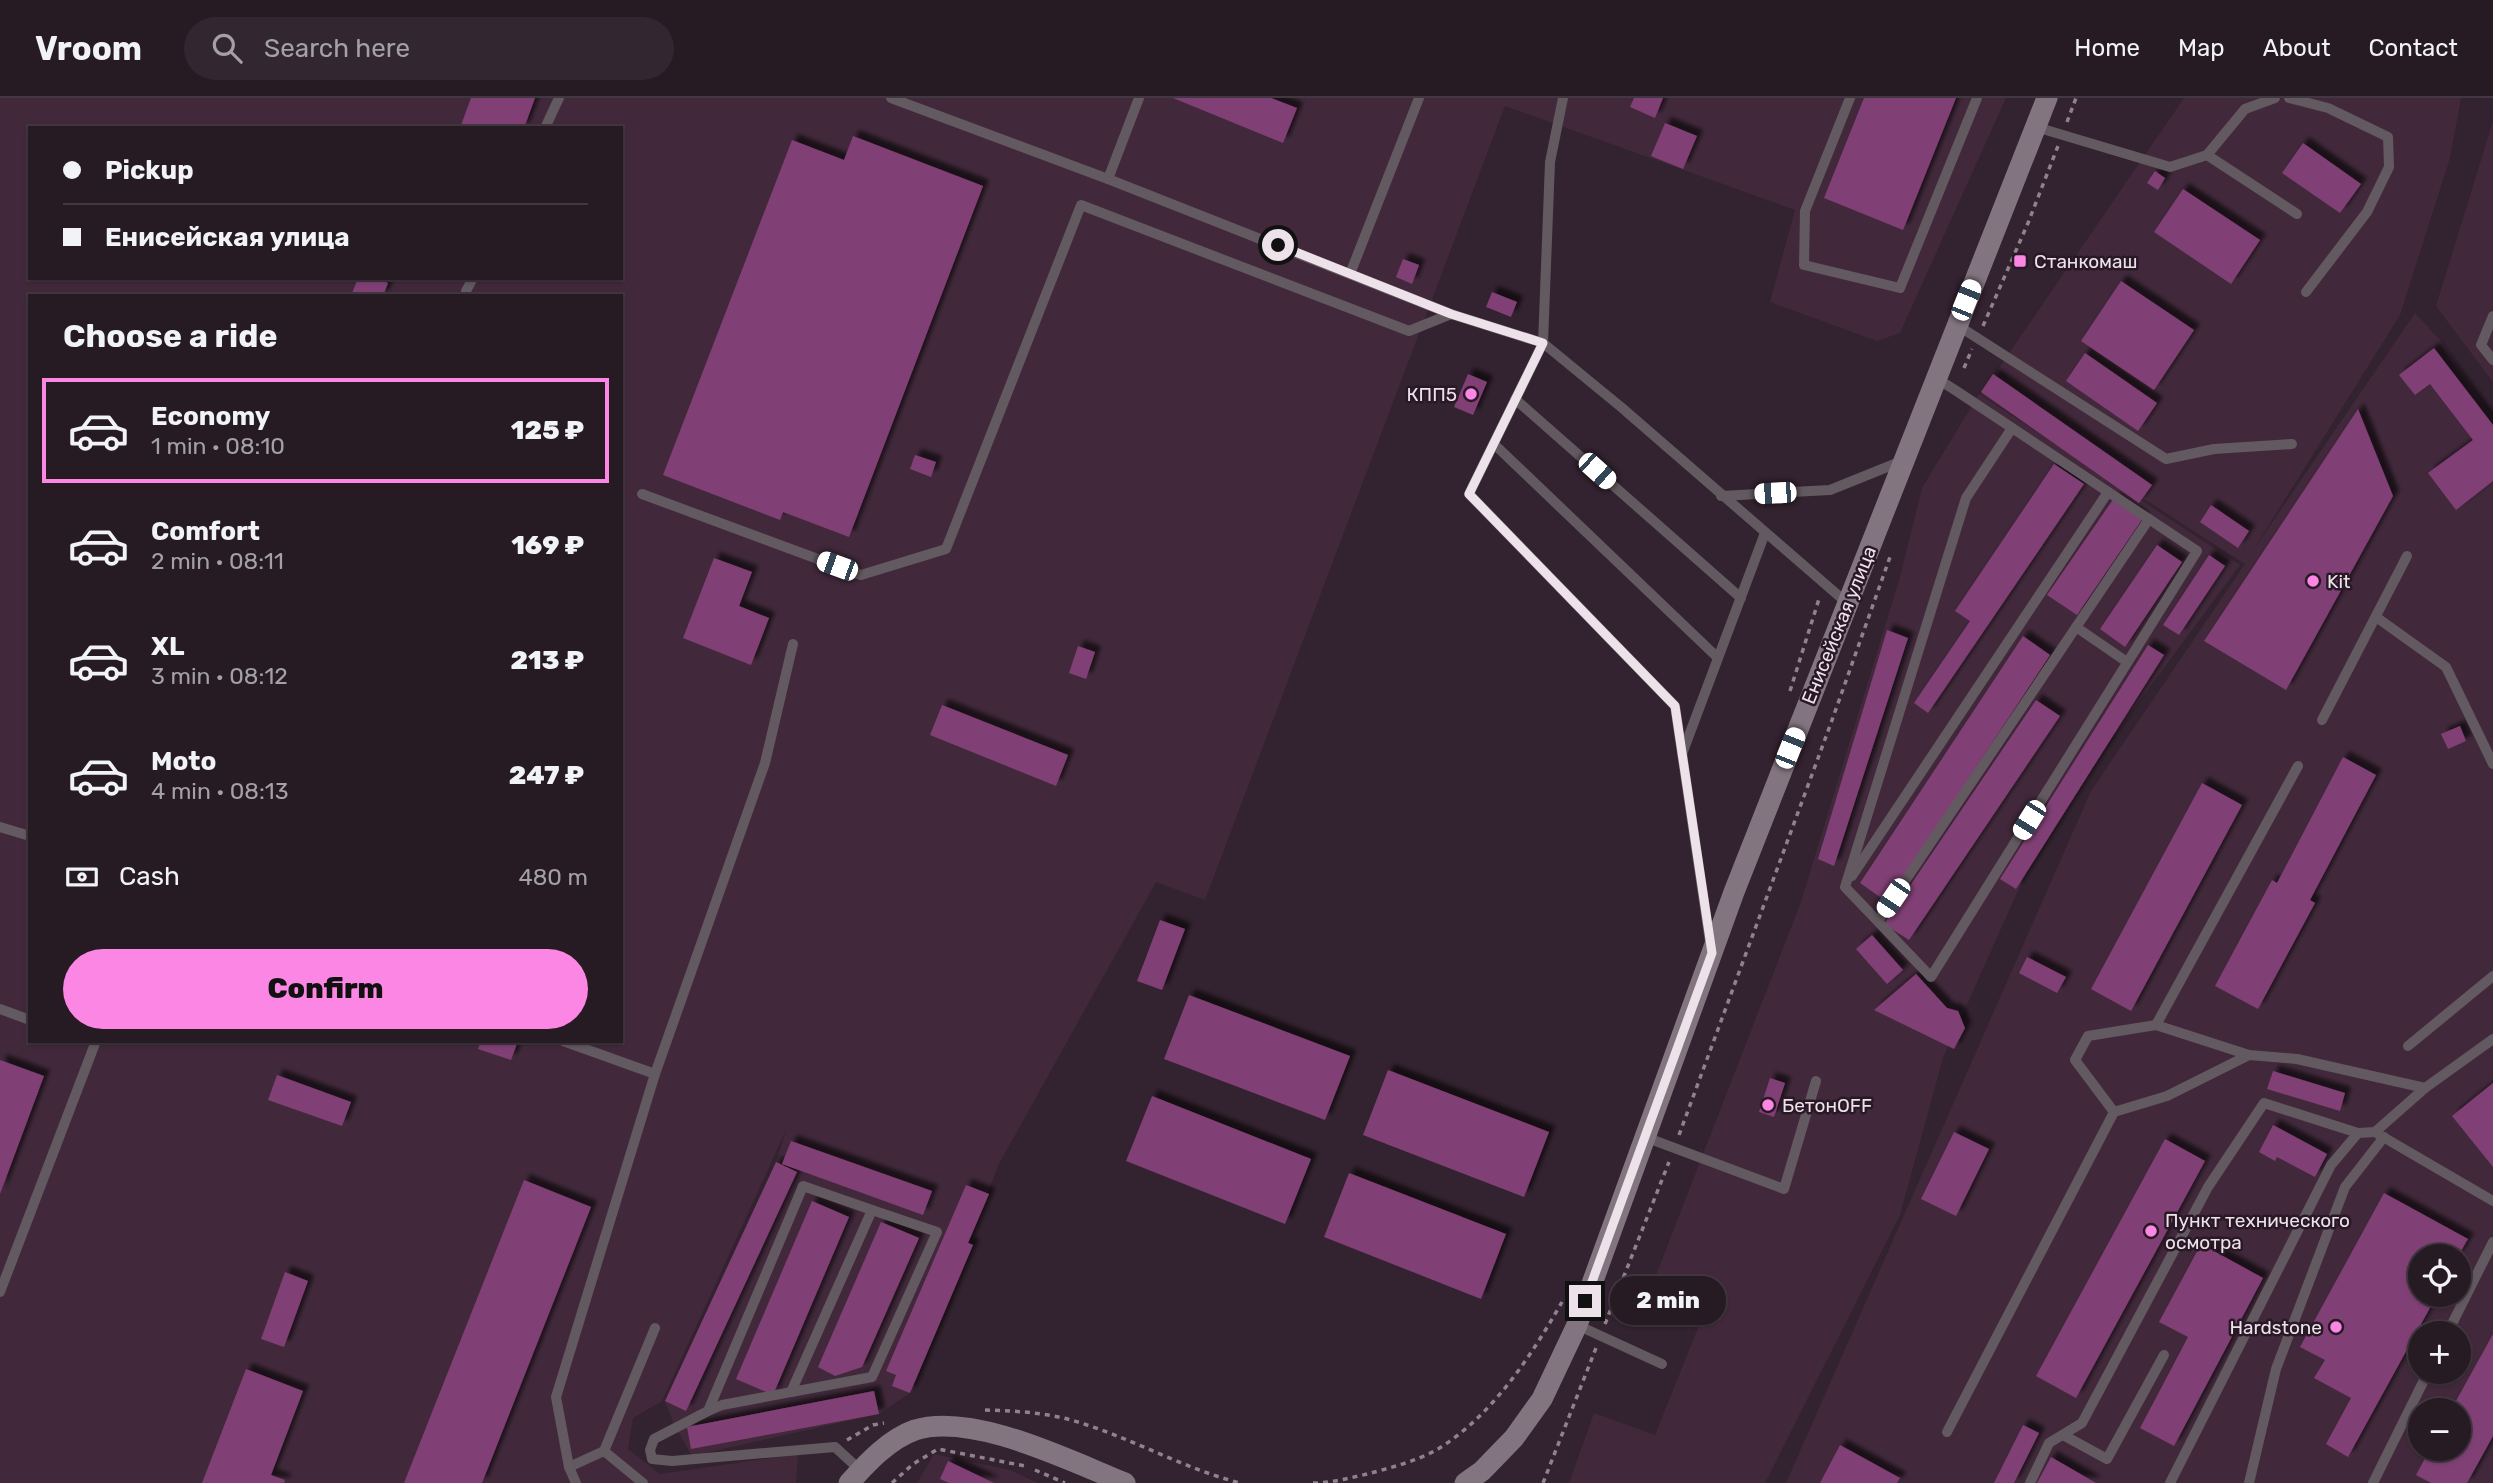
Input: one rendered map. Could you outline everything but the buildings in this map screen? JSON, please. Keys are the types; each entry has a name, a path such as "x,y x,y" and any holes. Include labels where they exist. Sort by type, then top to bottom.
{"street":[{"name":"Енисейская улица","path":"1465,1483 1482,1471 1514,1438 1542,1399 1577,1325 1712,953 1935,377 2047,98"},
{"path":"855,1476 889,1444 914,1431 950,1426 964,1427 1032,1446 1125,1483"}],"lane":[{"path":"546,126 559,98"},
{"path":"891,98 1108,179 1451,314 1543,343 1847,603"},
{"path":"1108,179 1139,98"},
{"path":"1350,274 1419,98"},
{"path":"1563,98 1550,162 1543,343 1469,494 1675,706 1712,953"},
{"path":"1850,98 1805,211 1804,265 1900,288 1977,98"},
{"path":"2035,127 2170,167 2207,155 2245,109 2276,98"},
{"path":"2289,98 2328,108 2388,137 2389,167 2367,212 2306,292"},
{"path":"2207,155 2297,214"},
{"path":"642,494 862,575 946,549 1081,205 1409,331 1451,314"},
{"path":"466,291 472,280"},
{"path":"2493,316 2481,345 2493,360"},
{"path":"1956,325 2166,459 2214,449 2292,444"},
{"path":"1845,887 1931,977 2197,551 1935,377"},
{"path":"1515,399 1741,598"},
{"path":"1845,887 1966,498 2012,428"},
{"path":"1494,444 1718,658"},
{"path":"1721,496 1830,490 1903,461"},
{"path":"1845,887 2108,492"},
{"path":"1878,921 2149,519"},
{"path":"1682,754 1765,533"},
{"path":"2322,720 2407,556"},
{"path":"2376,617 2446,667 2493,764"},
{"path":"2076,627 2127,663"},
{"path":"576,1483 569,1467 556,1397 655,1074 765,763 793,644"},
{"path":"2156,1025 2298,766"},
{"path":"0,827 28,835"},
{"path":"2408,1046 2493,976"},
{"path":"0,1009 28,1019"},
{"path":"2114,1112 2075,1060 2088,1036 2156,1025 2249,1055 2297,1059 2425,1088"},
{"path":"2249,1483 2276,1369 2346,1187 2379,1135 2425,1088 2493,1038"},
{"path":"0,1292 94,1043"},
{"path":"569,1043 655,1074"},
{"path":"1947,1432 2114,1112 2166,1096 2249,1055"},
{"path":"1645,1137 1784,1189 1816,1081"},
{"path":"2030,1483 2049,1443 2082,1423 2208,1187 2264,1103 2358,1133 2379,1135 2493,1201"},
{"path":"2169,1483 2331,1165 2358,1133"},
{"path":"708,1411 803,1186 937,1232 872,1377 722,1405 654,1439 650,1450 652,1459 673,1461 835,1447 855,1476"},
{"path":"791,1392 872,1210"},
{"path":"2454,1321 2493,1242"},
{"path":"1577,1325 1662,1364"},
{"path":"569,1467 604,1451 655,1328"},
{"path":"2063,1435 2107,1459 2164,1355"},
{"path":"2373,1483 2422,1384"},
{"path":"604,1451 643,1483"}],"path":[{"path":"1955,390 2028,223 2076,98"},
{"path":"1543,1483 1674,1148 1894,545"},
{"path":"1788,697 1824,583"},
{"path":"1313,1483 1327,1483 1392,1468 1437,1449 1484,1412 1534,1350 1568,1293"},
{"path":"892,1483 913,1464 938,1449 1026,1466 1065,1483"}],"shaded area":[{"path":"0,98 2006,98 1900,333 1877,341 1770,302 1795,210 1505,106 1205,900 1156,882 999,1164 968,1242 973,1245 910,1393 879,1414 692,1456 675,1427 665,1401 776,1162 786,1130 662,1401 633,1418 628,1449 660,1474 798,1454 796,1483 0,1483"},
{"path":"2184,98 2461,98 2450,158 2400,315 2254,549 2415,313 2440,340 2493,417 2493,1483 1786,1483 2091,791 2245,564 1981,394"},
{"path":"2493,121 2493,382 2436,306"},
{"path":"1979,394 2240,565 2047,826 1943,1058 1900,1215 1765,1483 1569,1483 1594,1413 1655,1435 1706,1308 1651,1288 1801,902 1900,577 1922,488"},
{"path":"934,1454 1010,1470 1038,1483 917,1483"}],"place":[{"name":"Станкомаш","path":"2020,261"},
{"name":"КПП5","path":"1471,394"},
{"name":"Kit","path":"2313,581"},
{"name":"БетонOFF","path":"1768,1105"},
{"name":"Пункт технического осмотра","path":"2151,1231"},
{"name":"Hardstone","path":"2336,1327"}],"route":[{"path":"1278,245 1451,314 1543,343 1469,494 1675,706 1712,953 1585,1301"}]}
